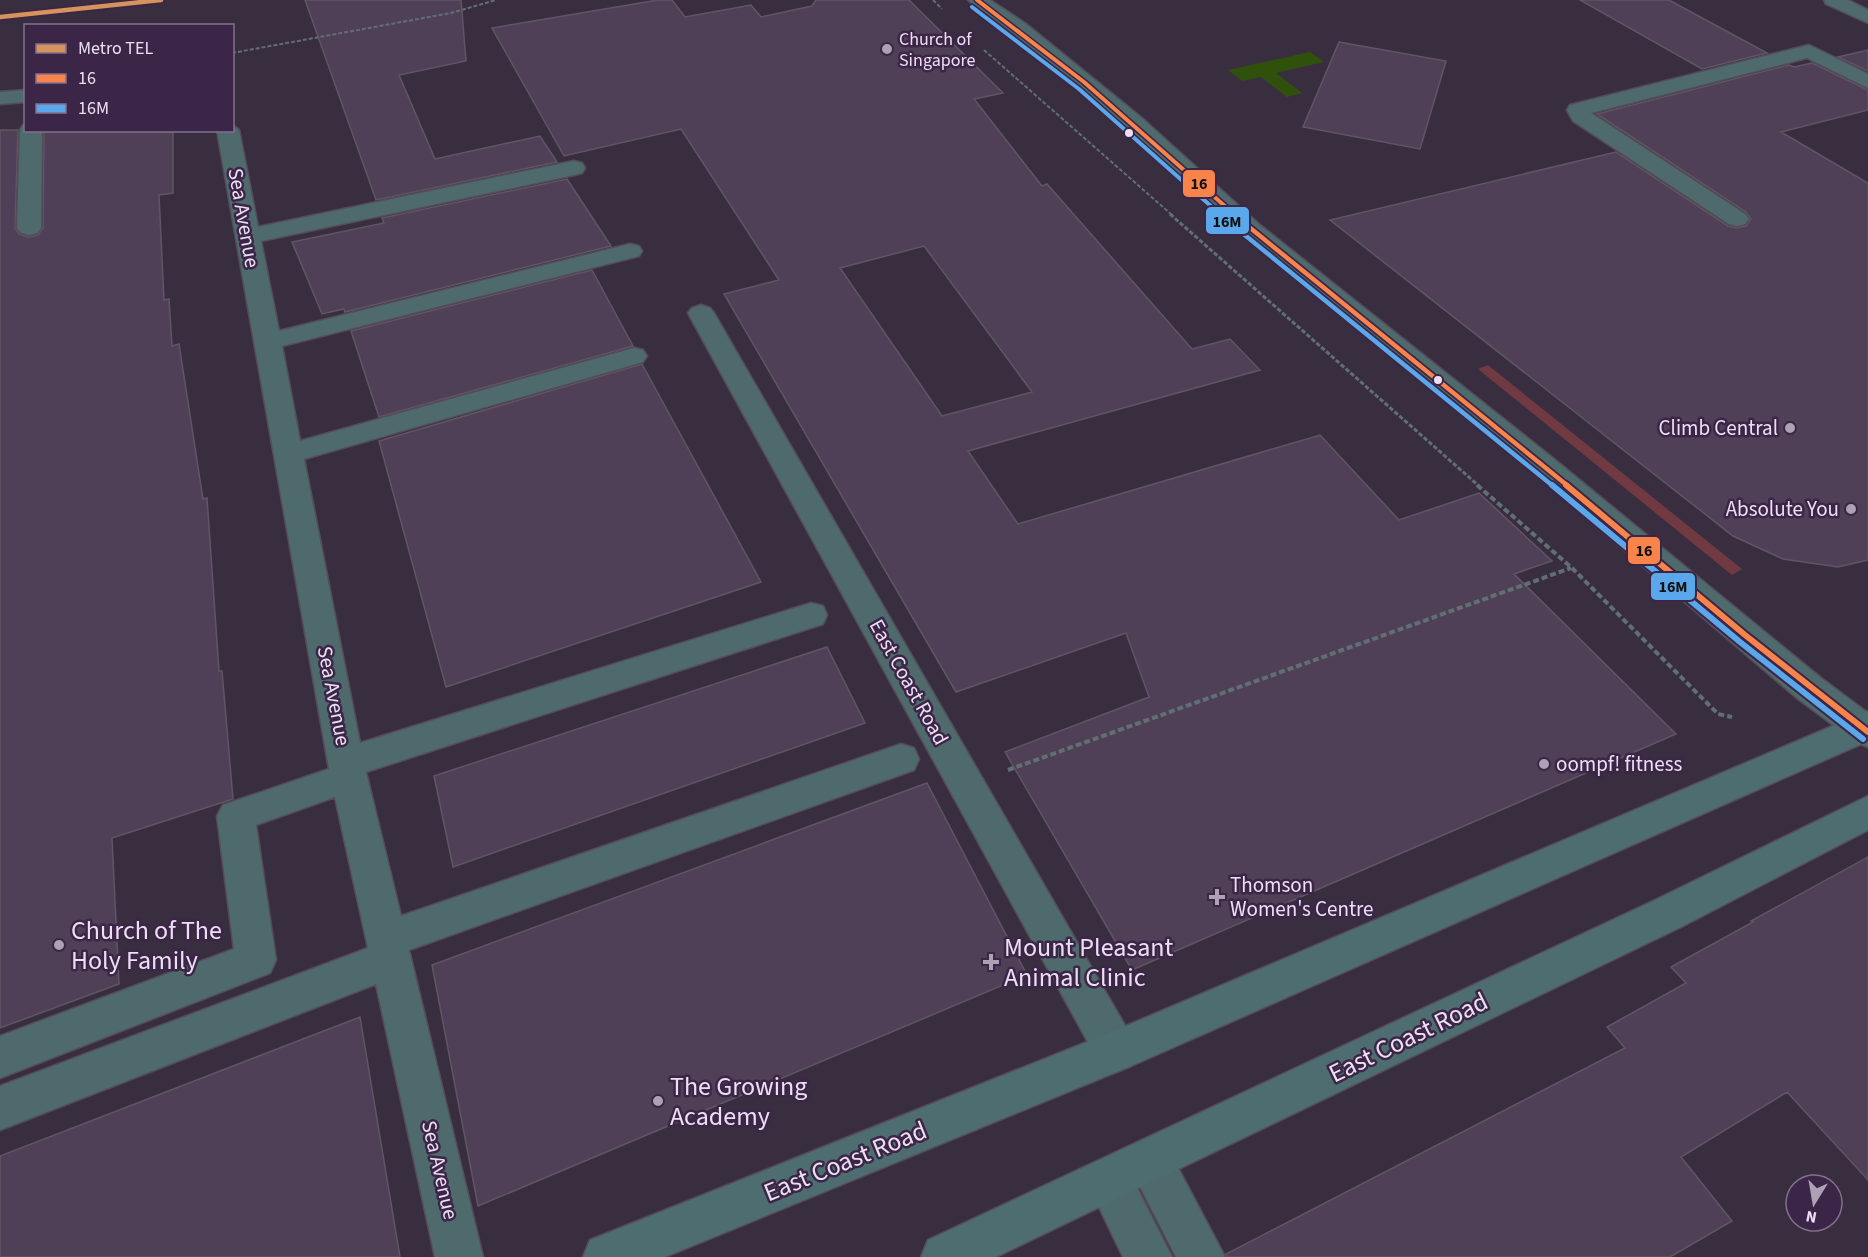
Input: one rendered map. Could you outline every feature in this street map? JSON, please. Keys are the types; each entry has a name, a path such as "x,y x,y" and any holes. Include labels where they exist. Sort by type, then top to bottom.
{"main road":[{"name":"East Coast Road","path":"607,1257 1116,1051 1866,728"},
{"name":"East Coast Road","path":"945,1257 1667,914 1868,812"}],"street":[{"path":"977,0 998,10 1135,124 1252,230 1544,466 1809,688 1866,728"},
{"path":"1833,0 1868,17"},
{"path":"1737,219 1581,116 1578,110 1809,51 1868,82"},
{"path":"0,98 24,96"},
{"path":"29,228 31,132"},
{"name":"Sea Avenue","path":"228,132 348,770 459,1257"},
{"path":"247,237 574,168"},
{"path":"266,342 630,251"},
{"name":"East Coast Road","path":"701,312 1116,1051"},
{"path":"287,454 634,356"},
{"path":"0,1058 256,960 236,816 348,770 811,615"},
{"path":"0,1108 389,949 901,759"},
{"path":"1150,1161 1200,1257"},
{"path":"1109,1180 1148,1257"}],"path":[{"path":"234,53 451,13 496,0"},
{"path":"933,0 946,14"},
{"path":"984,50 1572,568 1718,714 1732,717"},
{"path":"966,784 1572,568"}],"shaded area":[{"path":"1310,52 1324,62 1276,73 1302,93 1287,97 1261,77 1242,81 1228,70"},
{"path":"1488,365 1742,569 1732,575 1478,369"}],"building":[{"path":"305,0 461,0 466,61 399,75 435,159 540,136 557,162 376,200"},
{"path":"658,0 672,0 685,17 751,5 761,17 812,6 816,0 909,0 1003,93 974,99 1042,186 1047,184 1192,349 1230,339 1260,370 968,451 1018,524 1320,435 1399,520 1479,493 1552,561 1514,574 1676,734 1132,970 1005,752 1149,697 1126,633 956,692 724,294 779,280 681,129 564,156 492,28","holes":["924,246 1032,392 942,416 840,268"]},
{"path":"1580,0 1669,0 1767,53 1702,69"},
{"path":"1339,42 1446,61 1420,149 1303,127"},
{"path":"1868,50 1868,71 1838,57"},
{"path":"1812,63 1868,90 1868,110 1781,132 1868,183 1868,560 1838,567 1783,559 1733,536 1330,220 1616,152 1728,226 1736,228 1746,226 1751,219 1746,212 1597,114 1789,65 1794,67"},
{"path":"0,130 18,130 15,228 19,234 28,237 38,235 43,228 44,132 173,132 173,193 159,195 164,300 169,299 172,346 179,344 203,499 207,498 219,671 222,671 233,799 112,838 119,984 0,1028"},
{"path":"567,179 611,246 345,312 344,309 322,314 292,242 384,223 382,218"},
{"path":"592,270 633,346 379,417 351,331"},
{"path":"642,364 761,582 446,687 379,441"},
{"path":"827,647 865,723 453,867 434,776"},
{"path":"927,783 1027,975 478,1206 432,965"},
{"path":"1868,857 1868,1180 1787,1092 1681,1157 1732,1221 1670,1257 1227,1257 1226,1254 1625,1048 1607,1027 1686,983 1671,967"},
{"path":"360,1017 400,1257 0,1257 0,1156"}],"metro line":[{"name":"TEL","path":"0,17 161,0"}],"transit line":[{"name":"16","path":"977,0 1049,53 1288,260 1509,437 1785,668 1868,732"},
{"name":"16M","path":"972,7 1044,60 1283,268 1504,445 1740,642 1863,739"}],"place":[{"name":"Church of Singapore","path":"887,49"},
{"name":"Climb Central","path":"1790,428"},
{"name":"Absolute You","path":"1851,509"},
{"name":"oompf! fitness","path":"1544,764"},
{"name":"Thomson Women's Centre","path":"1217,897"},
{"name":"Church of The Holy Family","path":"59,945"},
{"name":"Mount Pleasant Animal Clinic","path":"991,962"},
{"name":"The Growing Academy","path":"658,1101"}]}
